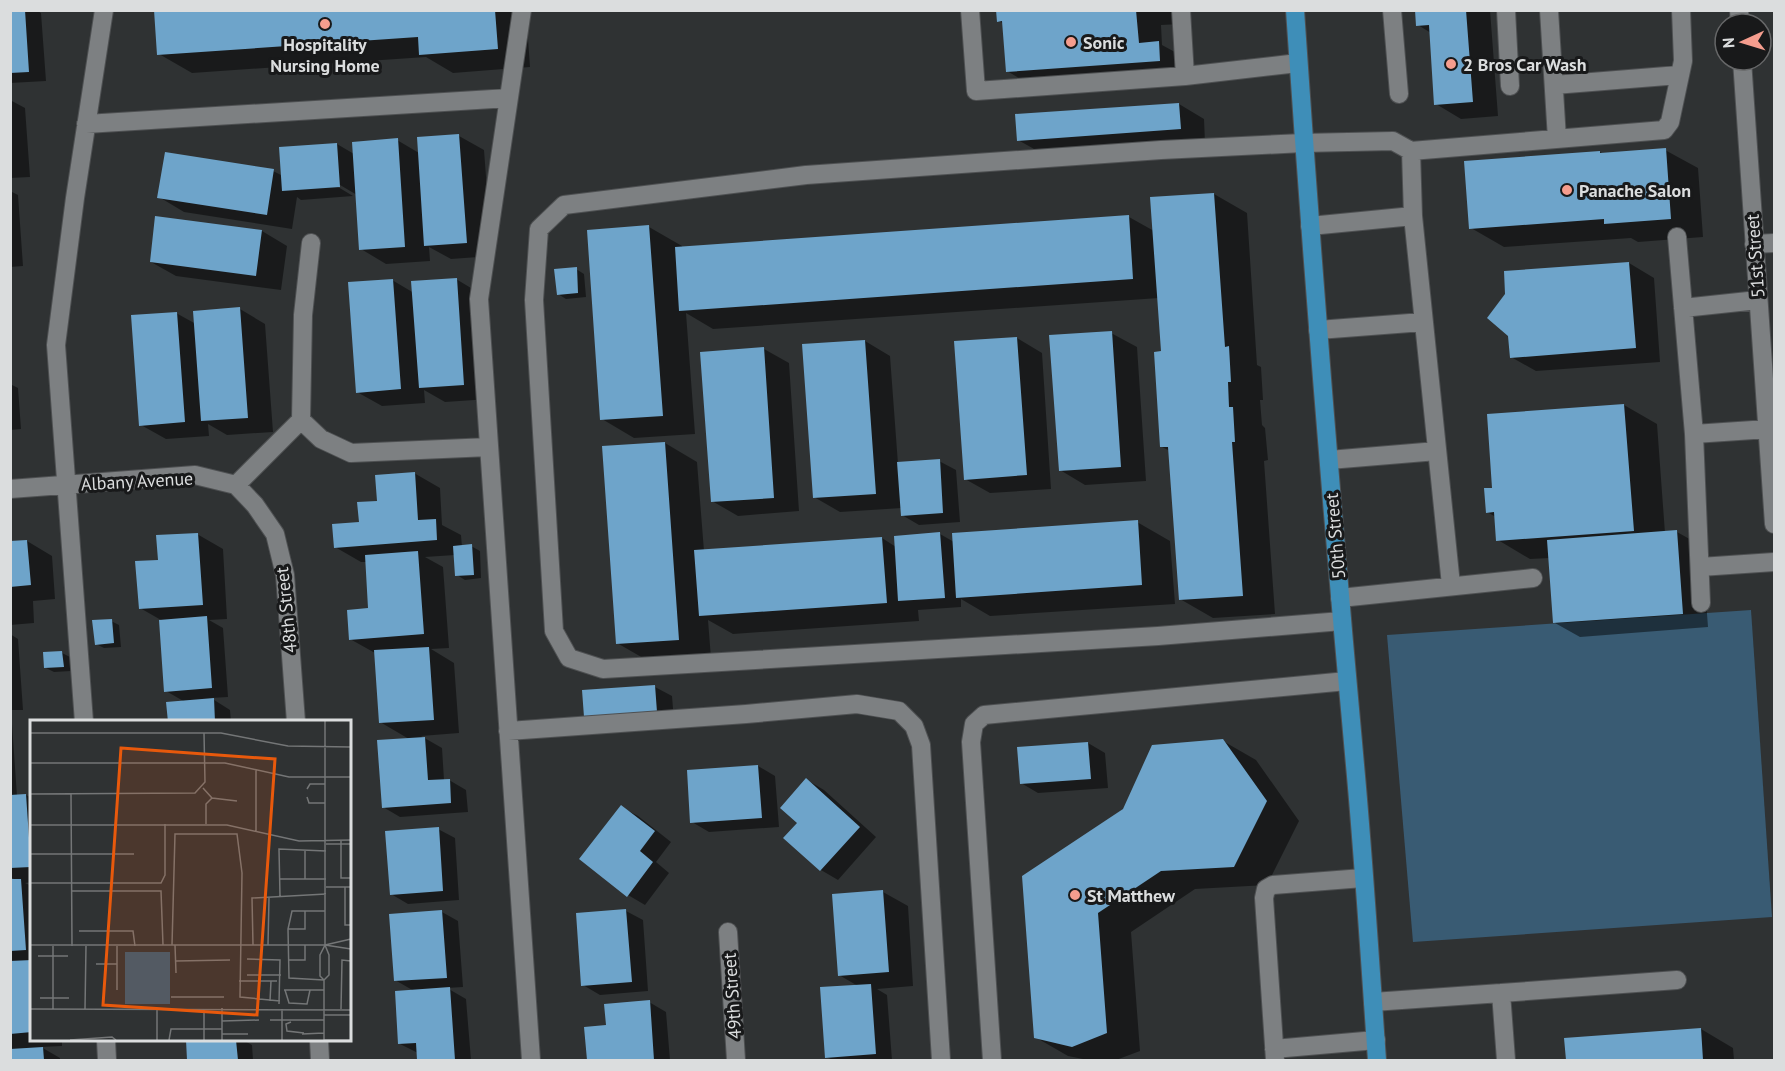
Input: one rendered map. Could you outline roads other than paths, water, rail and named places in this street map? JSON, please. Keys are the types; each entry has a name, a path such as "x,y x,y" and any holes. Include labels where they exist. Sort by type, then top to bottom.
{"main road":[{"name":"50th Street","path":"1295,10 1318,330 1377,1060"}],"street":[{"path":"84,720 56,345 75,198 104,10"},
{"path":"522,10 479,299 531,1060"},
{"path":"970,10 976,92 1185,76 1298,63"},
{"path":"1181,10 1185,76"},
{"path":"1392,10 1399,94"},
{"path":"1506,10 1510,86"},
{"path":"1549,10 1557,139"},
{"path":"1342,621 1146,637 603,669 569,658 554,631 534,300 539,229 564,205 806,175 1304,143 1393,141 1411,151 1664,130 1670,122 1683,61 1681,10"},
{"name":"51st Street","path":"1743,72 1758,300 1769,370 1767,429 1774,524"},
{"path":"1554,85 1679,75"},
{"path":"86,124 509,98"},
{"path":"1411,151 1413,216 1451,585"},
{"path":"1310,226 1413,216"},
{"path":"1677,237 1694,434 1701,603"},
{"path":"237,486 301,420 303,315 311,243"},
{"path":"1754,244 1774,243"},
{"path":"1683,308 1758,300"},
{"path":"1318,330 1424,322"},
{"path":"301,420 321,439 351,453 489,447"},
{"path":"1694,434 1767,429"},
{"path":"1329,460 1437,451"},
{"name":"Albany Avenue","path":"10,489 195,475 237,486"},
{"name":"48th Street","path":"237,486 255,505 274,534 285,575 296,720"},
{"path":"1700,567 1774,562"},
{"path":"1340,598 1533,578"},
{"path":"992,1060 971,742 974,724 984,715 1347,681"},
{"path":"508,730 857,704 899,711 914,726 921,745 941,1060"},
{"path":"1363,878 1273,885 1266,889 1264,898 1275,1055 1376,1040"},
{"name":"49th Street","path":"728,932 736,1060"},
{"path":"1373,1002 1677,980"},
{"path":"1501,993 1506,1060"},
{"path":"106,1041 107,1060"},
{"path":"319,1041 320,1060"}],"place":[{"name":"Hospitality Nursing Home","path":"325,24"},
{"name":"Sonic","path":"1071,42"},
{"name":"2 Bros Car Wash","path":"1451,64"},
{"name":"Panache Salon","path":"1567,190"},
{"name":"St Matthew","path":"1075,895"}]}
